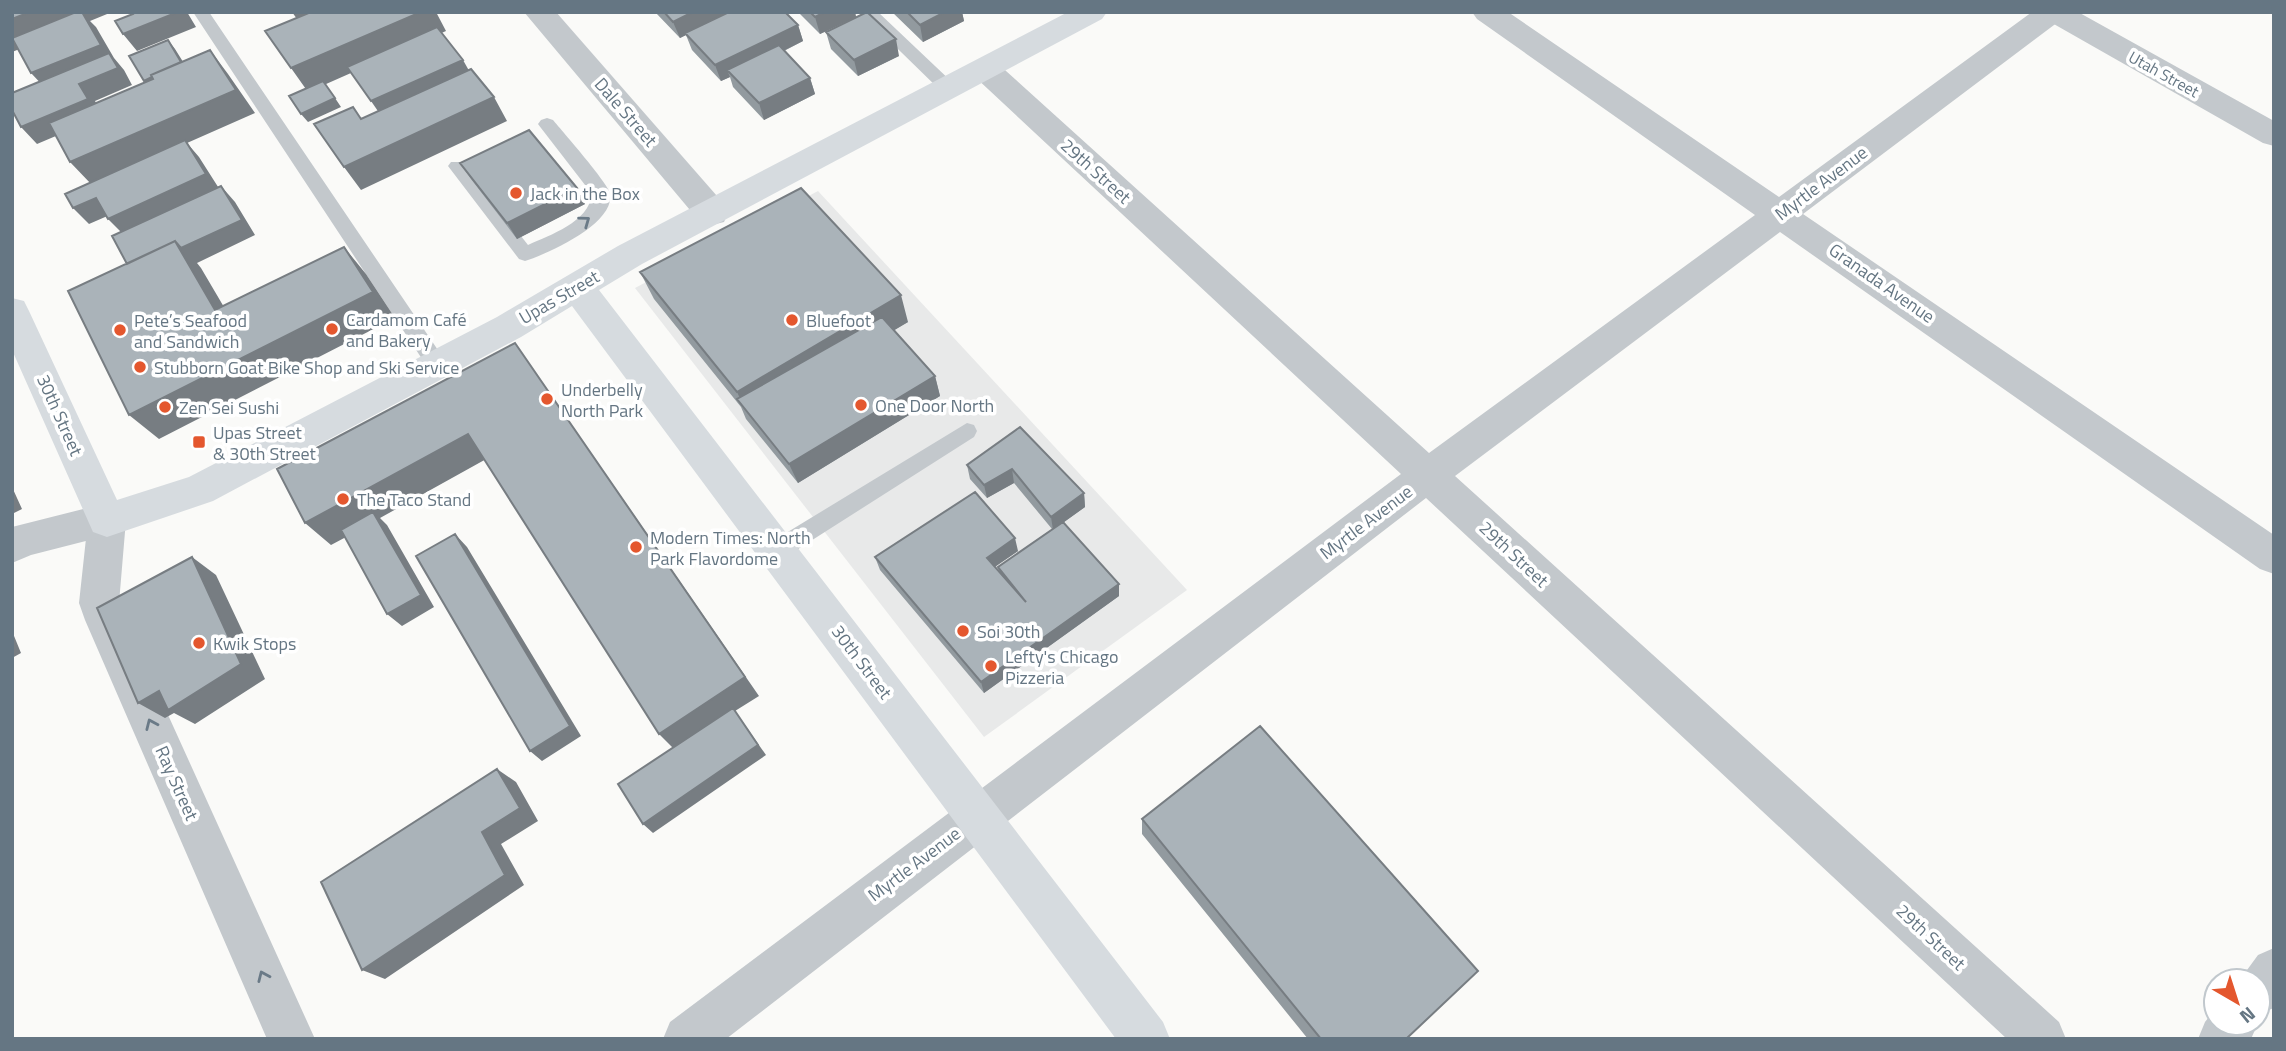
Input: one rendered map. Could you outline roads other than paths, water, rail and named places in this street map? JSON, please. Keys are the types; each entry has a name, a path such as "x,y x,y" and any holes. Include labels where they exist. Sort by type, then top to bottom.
{"main road":[{"name":"Upas Street","path":"107,520 200,490 437,365 630,255 1092,12"},
{"name":"30th Street","path":"577,287 776,551 860,657 976,816 1146,1039"},
{"name":"30th Street","path":"12,311 107,520"}],"street":[{"name":"Dale Street","path":"540,12 712,213"},
{"name":"Granada Avenue","path":"1487,12 2274,557"},
{"name":"Myrtle Avenue","path":"687,1039 976,816 1428,475 2053,12"},
{"name":"Utah Street","path":"2053,12 2274,135"},
{"name":"29th Street","path":"985,69 2042,1039"},
{"name":"Upas Street","path":"12,546 23,540 107,520"},
{"name":"Ray Street","path":"107,520 99,603 291,1039"}],"lane":[{"path":"201,12 437,365"},
{"path":"868,12 948,88"},
{"path":"457,166 525,254 585,222 595,215 602,201 601,193 547,124"},
{"path":"776,551 967,431"}],"place":[{"name":"Jack in the Box","path":"516,193"},
{"name":"Bluefoot","path":"792,320"},
{"name":"Cardamom Café and Bakery","path":"332,329"},
{"name":"Pete’s Seafood and Sandwich","path":"120,330"},
{"name":"Stubborn Goat Bike Shop and Ski Service","path":"140,367"},
{"name":"Underbelly North Park","path":"547,399"},
{"name":"One Door North","path":"861,405"},
{"name":"Zen Sei Sushi","path":"165,407"},
{"name":"Upas Street & 30th Street","path":"199,442"},
{"name":"The Taco Stand","path":"343,499"},
{"name":"Modern Times: North Park Flavordome","path":"636,547"},
{"name":"Soi 30th","path":"963,631"},
{"name":"Kwik Stops","path":"199,643"},
{"name":"Lefty's Chicago Pizzeria","path":"991,666"}]}
